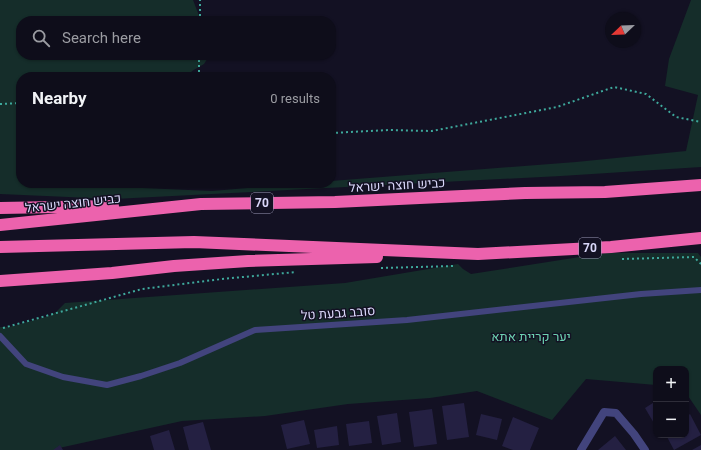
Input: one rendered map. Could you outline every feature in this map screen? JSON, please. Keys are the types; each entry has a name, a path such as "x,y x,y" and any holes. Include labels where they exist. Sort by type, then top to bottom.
{"highway":[{"name":"כביש חוצה ישראל","path":"0,225 201,204 335,202 525,192 605,192 701,185"},
{"path":"0,208 201,204"},
{"name":"70","path":"0,247 194,242 478,254 611,247 701,238"},
{"path":"0,281 105,274 174,266 248,261 478,254"}],"street":[{"path":"581,450 604,412 616,413 634,434 645,450"}],"lane":[{"name":"סובב גבעת טל","path":"0,336 26,364 63,377 107,384 141,376 180,362 255,330 408,320 641,294 701,290"}],"path":[{"path":"200,0 200,16"},
{"path":"199,60 199,72"},
{"path":"336,133 389,130 432,131 557,107 614,87 646,94 676,117 701,122"},
{"path":"0,104 16,103"},
{"path":"615,259 694,257 701,264"},
{"path":"379,268 461,265"},
{"path":"0,329 142,289 222,279 298,272"}],"green space":[{"path":"0,0 193,0 199,16 16,16 16,60 206,60 204,64 191,72 16,72 16,188 143,188 212,191 247,188 328,188 114,199 0,194"},
{"path":"691,0 701,0 701,167 336,188 336,181 576,162 686,151 698,95 665,86 669,59"},
{"name":"יער קריית אתא","path":"605,253 698,253 701,257 701,415 689,397 689,366 653,366 653,385 586,379 552,420 477,391 430,398 348,404 265,416 182,421 59,448 56,450 0,450 0,327 9,327 49,316 56,312 65,303 345,283 458,264 471,274 586,256 595,256"}],"building":[{"path":"464,403 469,437 447,440 442,406"},
{"path":"653,403 653,422 645,408"},
{"path":"432,409 437,444 414,447 409,412"},
{"path":"397,413 401,442 382,445 377,416"},
{"path":"481,414 502,419 497,440 476,435"},
{"path":"690,414 701,435 674,450 668,438 689,438"},
{"path":"513,417 539,428 530,450 513,450 502,446"},
{"path":"304,420 310,444 287,449 281,425"},
{"path":"369,421 372,443 349,446 346,424"},
{"path":"203,422 211,450 189,450 183,427"},
{"path":"337,426 339,445 317,448 314,430"},
{"path":"169,430 175,450 154,450 150,436"},
{"path":"615,436 626,450 598,450"},
{"path":"60,445 63,450 53,450"},
{"path":"701,445 701,450 692,450"}]}
